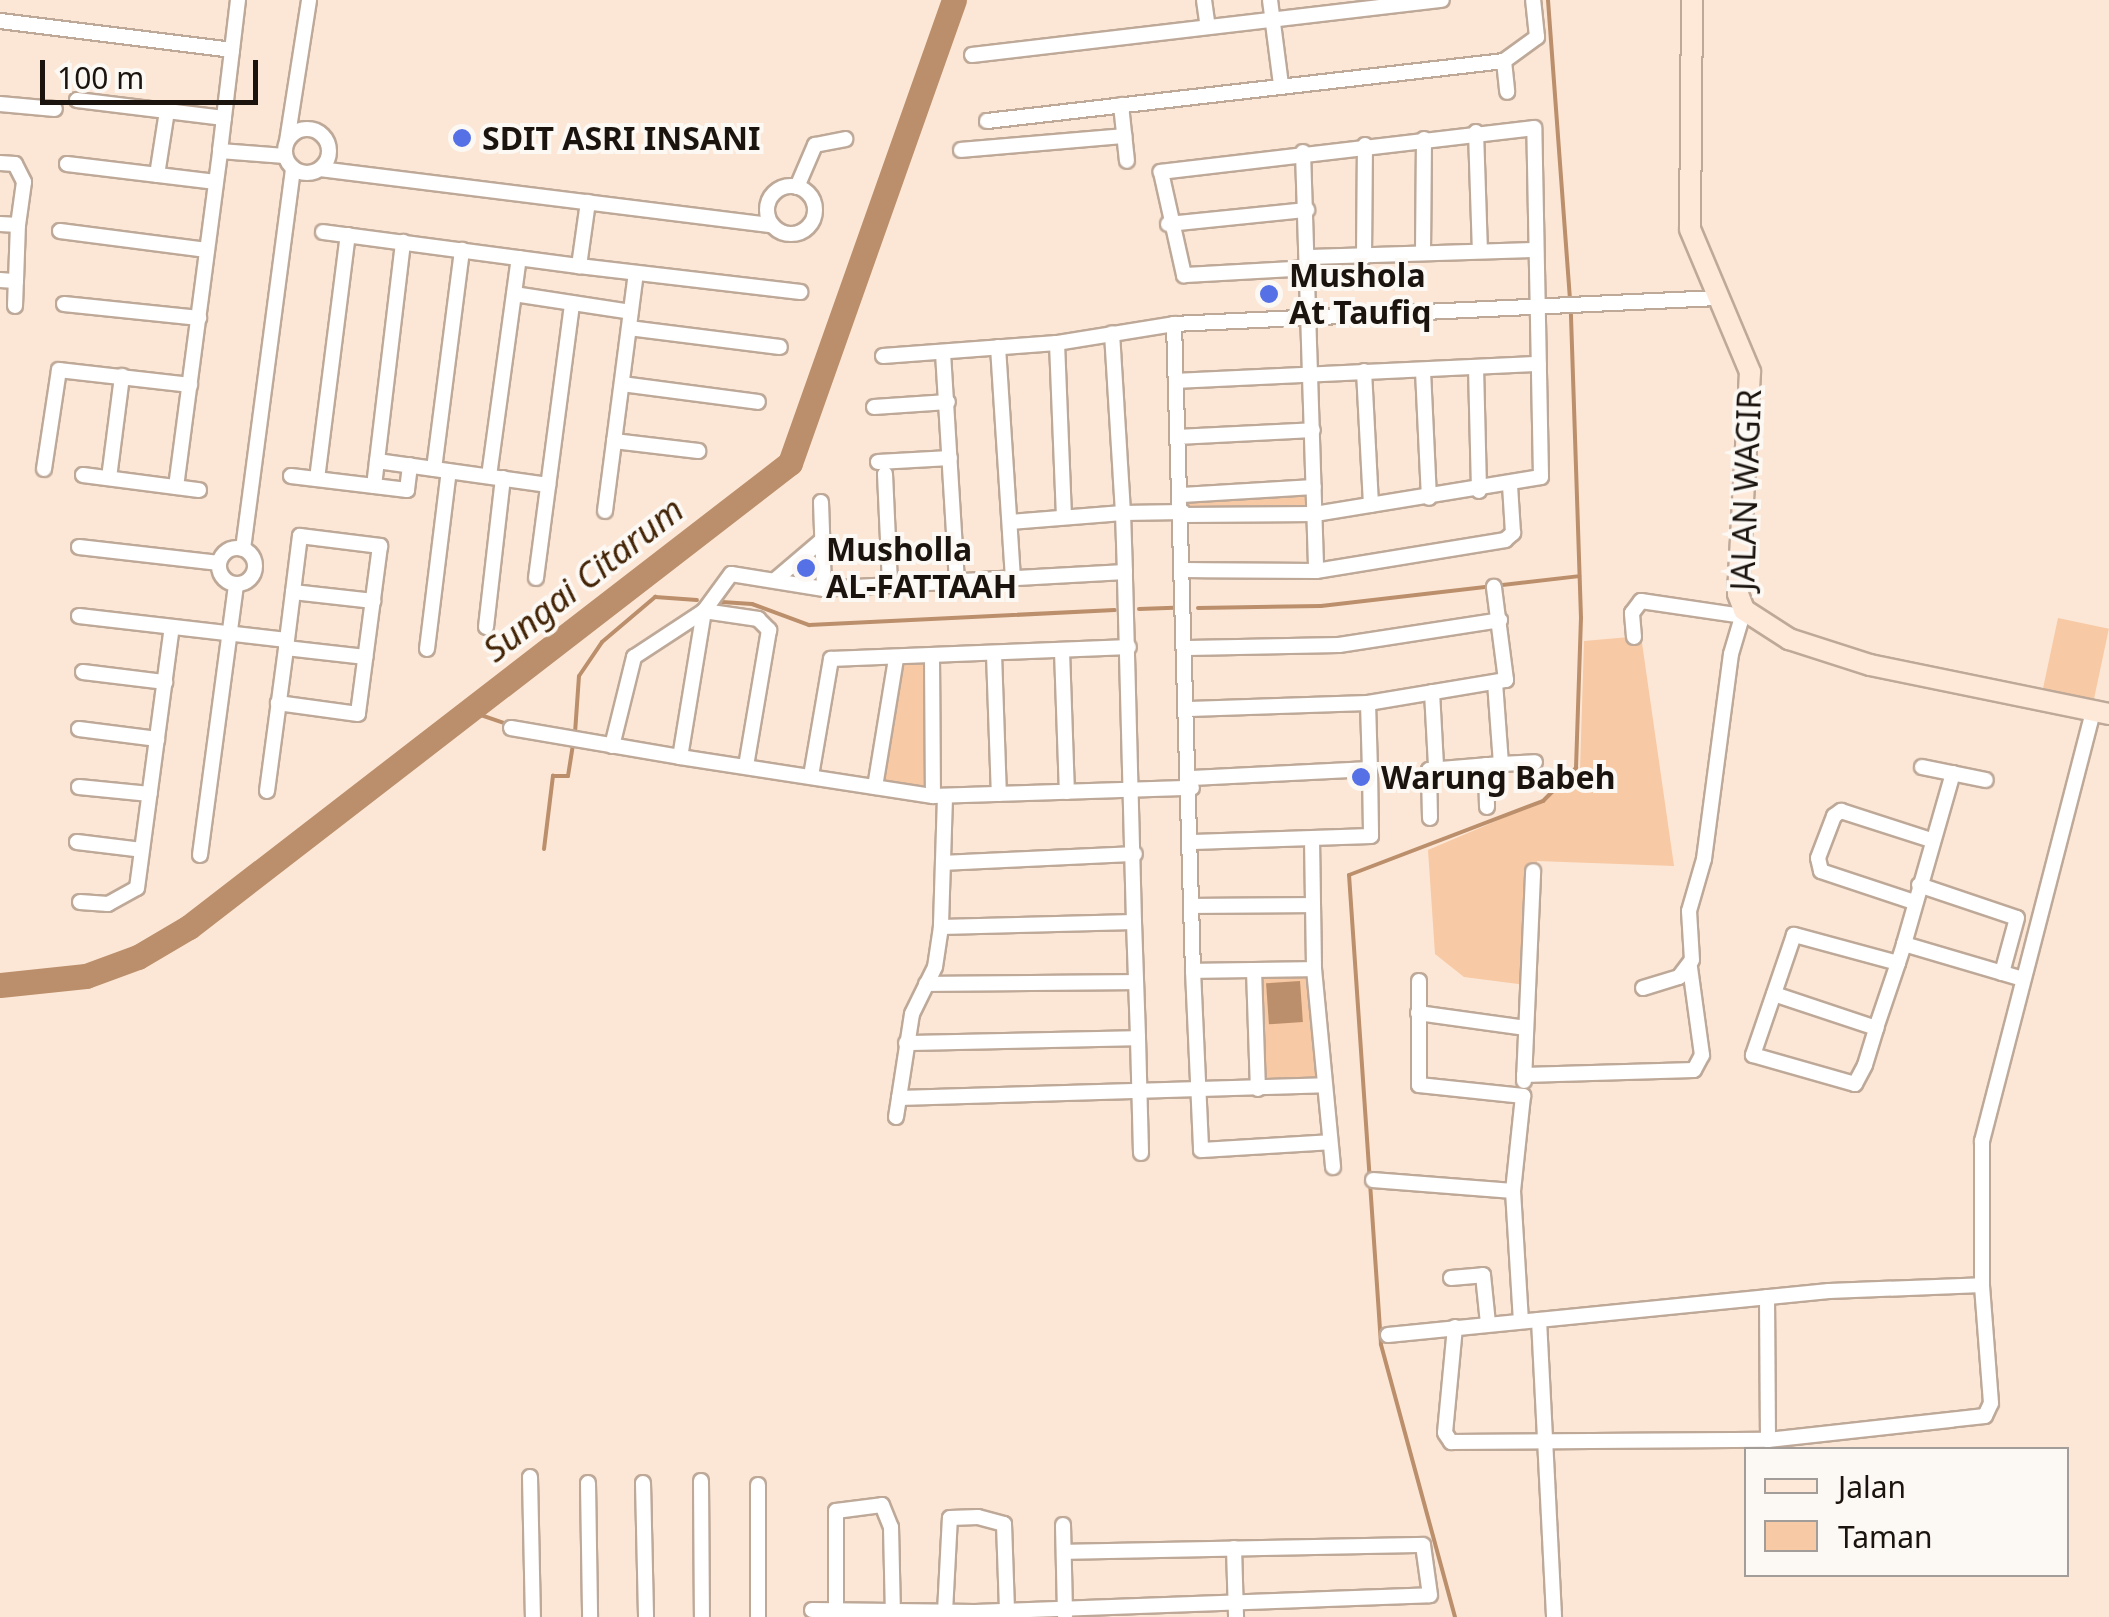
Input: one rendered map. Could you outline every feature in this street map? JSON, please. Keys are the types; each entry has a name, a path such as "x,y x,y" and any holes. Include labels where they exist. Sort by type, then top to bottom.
{"street":[{"path":"176,487 238,0"},
{"path":"243,549 309,0"},
{"path":"1204,0 1208,27"},
{"path":"1270,0 1281,85"},
{"path":"972,55 1273,19 1331,6 1442,0"},
{"path":"986,122 1504,61 1537,37 1533,0"},
{"name":"JALAN WAGIR","path":"1692,0 1687,198 1698,258 1750,372 1738,594 1743,613 1789,640 1870,665 2101,713"},
{"path":"0,21 232,50"},
{"path":"1504,61 1507,92"},
{"path":"295,94 329,150 362,174"},
{"path":"77,100 224,118"},
{"path":"0,104 56,109"},
{"path":"1120,105 1127,161"},
{"path":"158,174 168,111"},
{"path":"1010,522 1123,513 1315,514 1510,486 1541,477 1534,128 1168,167 1161,172 1168,224 1184,275 1364,256 1534,250"},
{"path":"288,155 298,130 314,130"},
{"path":"1476,132 1480,251"},
{"path":"961,150 1124,136"},
{"path":"1423,253 1424,138"},
{"path":"772,226 770,197 797,186 815,145 845,140"},
{"path":"1364,256 1365,145"},
{"path":"320,168 329,150"},
{"path":"220,151 288,155 320,168 772,226 794,234 813,219 810,196 797,186"},
{"path":"1303,152 1316,571"},
{"path":"0,163 23,172 8,280 14,306"},
{"path":"67,164 216,182"},
{"path":"579,266 588,202"},
{"path":"1168,224 1306,210"},
{"path":"0,224 18,225"},
{"path":"60,231 208,250"},
{"path":"323,232 800,292"},
{"path":"317,479 348,235"},
{"path":"374,486 404,242"},
{"path":"427,649 462,250"},
{"path":"486,627 519,258"},
{"path":"605,510 636,273"},
{"path":"514,294 631,312"},
{"path":"883,356 1057,343 1174,324 1718,298"},
{"path":"536,578 572,303"},
{"path":"64,304 198,318"},
{"path":"1174,324 1177,438 1184,513 1201,1150 1330,1142"},
{"path":"629,328 780,347"},
{"path":"1112,333 1129,647 1141,1152"},
{"path":"1057,343 1064,518"},
{"path":"998,348 1013,578"},
{"path":"943,353 956,581"},
{"path":"1176,381 1539,364"},
{"path":"1476,367 1479,490"},
{"path":"44,470 59,370 190,385"},
{"path":"1364,371 1371,504"},
{"path":"1423,371 1429,498"},
{"path":"109,478 122,376"},
{"path":"622,384 758,402"},
{"path":"874,407 948,402"},
{"path":"1177,438 1313,430"},
{"path":"614,441 698,451"},
{"path":"890,585 882,468 950,458"},
{"path":"377,461 548,484"},
{"path":"292,476 407,490 410,465"},
{"path":"83,475 199,490"},
{"path":"1185,570 1316,571 1505,540 1513,533 1510,486"},
{"path":"1182,495 1314,487"},
{"path":"822,502 824,589"},
{"path":"267,791 278,704 300,536 380,546 358,714 278,704"},
{"path":"775,580 822,540"},
{"path":"79,547 220,563"},
{"path":"200,856 236,584 254,572 254,559 243,549 228,551 220,563 223,578 236,584"},
{"path":"612,746 628,663 704,611 731,574 824,589 1125,572"},
{"path":"1189,709 1368,703 1495,683 1508,675 1494,586"},
{"path":"293,592 372,601"},
{"path":"1524,1074 1694,1070 1702,1055 1690,967 1689,912 1704,860 1743,613 1641,601 1632,613 1634,637"},
{"path":"680,757 704,611"},
{"path":"704,611 763,620 769,630 746,766"},
{"path":"79,616 229,634 365,657"},
{"path":"1188,648 1339,645 1500,620"},
{"path":"80,902 108,904 137,888 172,627"},
{"path":"811,776 830,660 1129,647"},
{"path":"1062,650 1067,792"},
{"path":"994,654 999,794"},
{"path":"896,1117 906,1043 941,927 944,863 932,657"},
{"path":"875,787 896,659"},
{"path":"83,672 165,682"},
{"path":"1487,808 1494,764 1495,683"},
{"path":"1432,692 1436,767"},
{"path":"1193,842 1371,836 1368,703"},
{"path":"1455,1327 1447,1440 1545,1446 1768,1440 1985,1416 1991,1402 1982,1285 1982,1141 2023,979 2101,713"},
{"path":"511,728 939,796 1132,790 1370,769"},
{"path":"79,729 157,739"},
{"path":"1430,818 1429,770 1535,762"},
{"path":"1922,767 1986,780"},
{"path":"1898,963 1794,934 1753,1055 1846,1086 1859,1080 1898,963 1904,944 1930,840 1953,773"},
{"path":"79,786 150,794"},
{"path":"1914,902 1821,871 1818,858 1834,816 1842,811 1930,840"},
{"path":"1312,839 1314,969 1333,1167"},
{"path":"77,842 142,850"},
{"path":"944,863 1135,854"},
{"path":"1522,1321 1513,1191 1523,1096 1533,872"},
{"path":"1919,886 2017,918 2002,973"},
{"path":"1194,906 1313,905"},
{"path":"941,927 1134,922"},
{"path":"1904,944 2023,979"},
{"path":"1642,988 1690,967"},
{"path":"1194,971 1314,969"},
{"path":"1254,970 1258,1089"},
{"path":"1419,981 1422,1088 1523,1096"},
{"path":"926,984 1136,982"},
{"path":"1774,994 1876,1028"},
{"path":"1418,1013 1526,1028"},
{"path":"906,1043 1138,1038"},
{"path":"899,1098 1139,1095 1325,1085"},
{"path":"1374,1180 1513,1191"},
{"path":"1451,1278 1483,1275 1488,1323"},
{"path":"1388,1335 1767,1297 1982,1285"},
{"path":"1767,1297 1768,1440"},
{"path":"1539,1320 1554,1617"},
{"path":"530,1477 533,1617"},
{"path":"702,1480 702,1617"},
{"path":"588,1483 590,1617"},
{"path":"643,1483 646,1617"},
{"path":"758,1485 758,1617"},
{"path":"836,1610 836,1511 882,1505 890,1526 893,1614"},
{"path":"945,1612 950,1518 978,1517 1004,1524 1007,1611"},
{"path":"1064,1524 1065,1613"},
{"path":"812,1610 893,1614 1235,1611 1392,1601 1430,1592 1423,1545 1064,1552"},
{"path":"1234,1548 1235,1611"}],"green space":[{"path":"1314,487 1315,514 1184,515 1182,495"},
{"path":"2058,618 2109,629 2093,703 2042,692"},
{"path":"1641,636 1674,866 1537,861 1534,986 1464,977 1435,954 1428,850 1543,801 1580,771 1584,641"},
{"path":"932,657 933,796 875,787 896,659"},
{"path":"1312,972 1319,1079 1267,1082 1259,976"}],"shaded area":[{"path":"1300,981 1303,1022 1269,1024 1266,983"}],"waterway":[{"name":"Sungai Citarum","path":"0,985 86,976 138,957 189,927 790,463 954,0"},
{"path":"1548,0 1570,299"},
{"path":"1455,1617 1381,1344 1349,875 1543,801 1576,768 1581,618 1571,309"},
{"path":"1198,608 1321,606 1579,576"},
{"path":"575,733 579,676 602,642 655,597 697,600"},
{"path":"722,602 752,604 809,625 1115,610"},
{"path":"1139,609 1174,608"},
{"path":"469,711 510,725"},
{"path":"544,849 553,776 568,776 573,745"}],"place":[{"name":"SDIT ASRI INSANI","path":"462,138"},
{"name":"Mushola At Taufiq","path":"1269,294"},
{"name":"Musholla AL-FATTAAH","path":"806,568"},
{"name":"Warung Babeh","path":"1361,777"}]}
